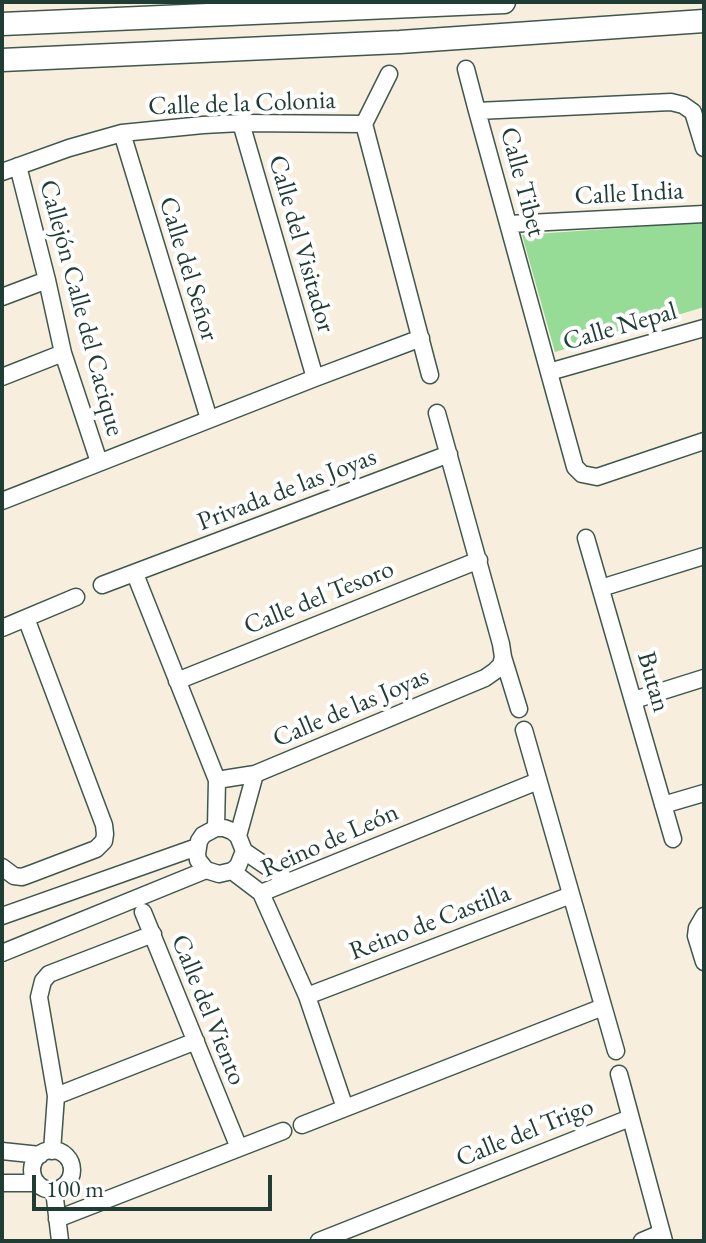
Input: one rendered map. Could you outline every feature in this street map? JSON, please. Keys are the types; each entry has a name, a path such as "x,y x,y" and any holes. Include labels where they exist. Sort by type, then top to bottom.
{"main road":[{"path":"2,24 504,2"},
{"path":"2,60 400,42 700,20"}],"street":[{"path":"466,69 477,111"},
{"path":"364,124 389,74"},
{"name":"Calle Tibet","path":"704,148 693,112 671,102 477,111 575,467 582,474 597,477 704,441"},
{"name":"Calle de la Colonia","path":"10,169 122,133 241,123 364,124 430,375"},
{"name":"Calle del Visitador","path":"241,123 315,378"},
{"name":"Calle del Señor","path":"122,133 209,419"},
{"name":"Callejón Calle del Cacique","path":"10,169 47,280 63,353 99,462"},
{"name":"Calle India","path":"509,224 704,214"},
{"path":"2,297 47,280"},
{"name":"Calle Nepal","path":"549,372 704,328"},
{"path":"2,501 421,338"},
{"path":"2,377 63,353"},
{"path":"437,413 519,709"},
{"name":"Privada de las Joyas","path":"102,585 449,454"},
{"name":"Butan","path":"586,538 673,839"},
{"path":"601,588 704,556"},
{"name":"Calle del Tesoro","path":"177,681 479,560"},
{"path":"135,574 217,780 216,828"},
{"path":"2,628 76,597"},
{"path":"2,867 14,876 22,877 96,849 104,841 105,834 26,618"},
{"name":"Calle de las Joyas","path":"217,780 255,774 485,678 501,665 503,657"},
{"path":"634,700 704,678"},
{"path":"524,730 616,1051"},
{"path":"255,774 241,844 238,866 219,874 206,870 198,860 197,847 203,835 216,828 232,831 241,844 288,881"},
{"name":"Reino de León","path":"345,1108 307,996 261,893 538,781"},
{"path":"663,805 704,793"},
{"path":"2,916 197,847"},
{"path":"2,953 206,870"},
{"path":"232,871 261,893"},
{"name":"Reino de Castilla","path":"307,996 571,895"},
{"path":"143,912 153,934"},
{"path":"704,916 696,936 704,962"},
{"name":"Calle del Viento","path":"37,1183 33,1165 46,1153 56,1096 39,997 43,981 49,974 153,934 239,1148"},
{"path":"302,1125 603,1007"},
{"path":"56,1096 196,1041"},
{"path":"619,1074 630,1118"},
{"name":"Calle del Trigo","path":"319,1241 630,1118 662,1237"},
{"path":"57,1219 283,1131"},
{"path":"2,1151 59,1152 69,1160 72,1173 66,1185 54,1190 37,1183 2,1183"},
{"path":"54,1190 60,1241"},
{"path":"642,1241 662,1237"}],"green space":[{"path":"704,222 704,307 555,352 522,235"}]}
